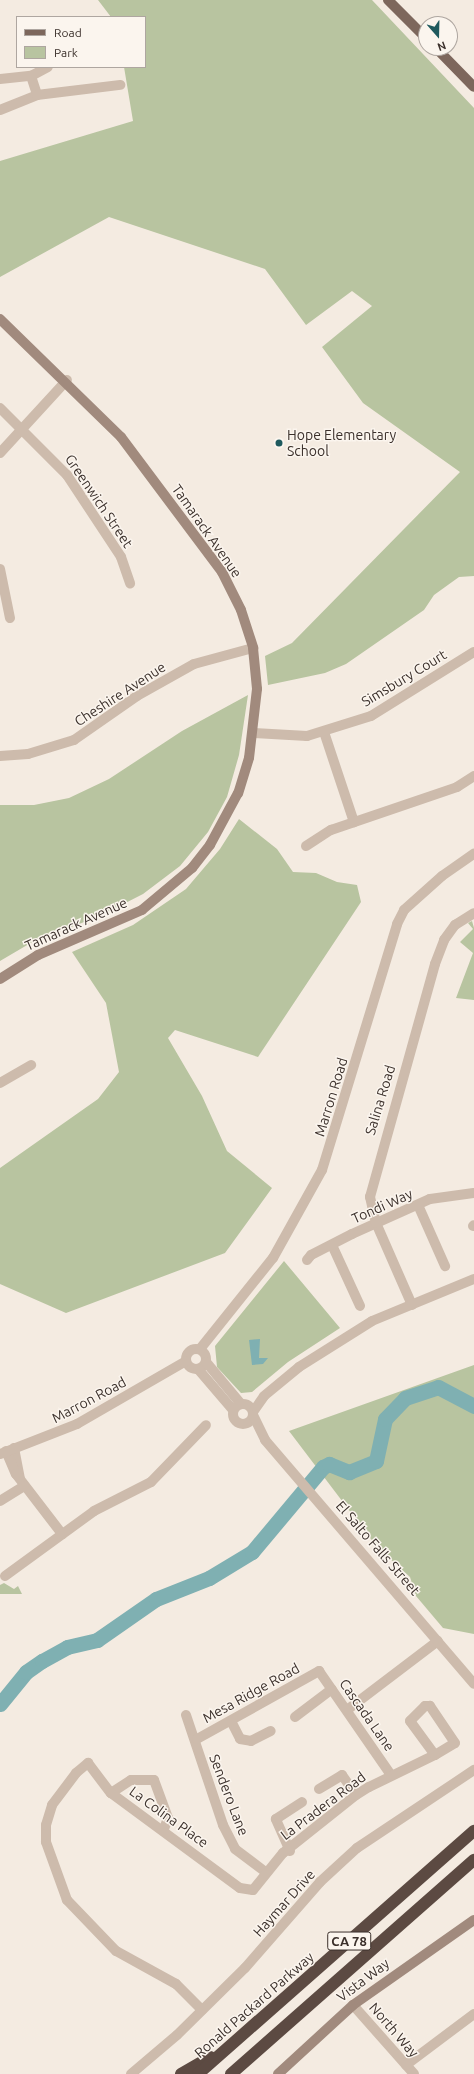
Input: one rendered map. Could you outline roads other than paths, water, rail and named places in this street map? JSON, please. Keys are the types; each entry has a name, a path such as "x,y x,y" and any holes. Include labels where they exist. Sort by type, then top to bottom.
{"highway":[{"name":"Ronald Packard Parkway","path":"198,2074 474,1831"},
{"name":"CA 78","path":"231,2074 474,1860"},
{"path":"237,2074 268,2042"},
{"path":"181,2074 225,2051"}],"main road":[{"path":"388,0 418,30"},
{"path":"444,56 474,86"},
{"name":"Tamarack Avenue","path":"0,319 67,380 122,437 222,572 241,610 253,648 257,689 254,733 238,794 210,845 192,868 142,910 38,955 0,979"},
{"name":"Vista Way","path":"278,2074 353,2005 474,1920"}],"street":[{"path":"0,80 31,76 46,68"},
{"path":"31,76 37,95"},
{"path":"0,110 37,95 120,85"},
{"path":"0,453 67,380"},
{"name":"Greenwich Street","path":"0,408 67,475 121,557 130,583"},
{"path":"0,569 6,584 10,618"},
{"name":"Cheshire Avenue","path":"0,756 28,754 74,740 136,696 194,664 253,648"},
{"name":"Simsbury Court","path":"254,733 289,736 324,732 371,716 474,652"},
{"path":"324,732 354,822"},
{"path":"306,846 331,830 457,787 474,776"},
{"name":"Marron Road","path":"200,1349 273,1258 322,1170 397,924 404,910 442,876 474,854"},
{"name":"Salina Road","path":"412,1305 376,1223 370,1197 374,1174 435,964 444,940 455,926 474,913"},
{"path":"0,1083 31,1065"},
{"name":"Tondi Way","path":"307,1260 332,1245 376,1223 418,1205 443,1195 474,1193"},
{"path":"418,1205 445,1266"},
{"path":"332,1245 360,1306"},
{"path":"245,1424 245,1409 264,1396 298,1367 359,1329 474,1279"},
{"path":"200,1349 205,1355 202,1365 189,1366 186,1361 190,1350 200,1349"},
{"name":"Marron Road","path":"7,1451 84,1421 186,1361"},
{"name":"El Salto Falls Street","path":"202,1365 245,1409 262,1436 474,1684"},
{"name":"El Salto Falls Street","path":"245,1409 235,1421 245,1424 262,1436"},
{"path":"5,1576 94,1511 150,1481 206,1425"},
{"path":"7,1451 22,1482 62,1534"},
{"path":"0,1501 22,1482"},
{"path":"347,1710 438,1641"},
{"name":"Cascada Lane","path":"319,1671 391,1775"},
{"name":"Mesa Ridge Road","path":"197,1740 319,1671"},
{"path":"296,1717 332,1689"},
{"name":"La Pradera Road","path":"240,1888 253,1890 265,1872 283,1853 290,1851 356,1795 391,1775 435,1755 455,1743 430,1706 426,1706 410,1720 435,1755"},
{"name":"Sendero Lane","path":"186,1715 197,1740 198,1755 235,1849 265,1872"},
{"path":"231,1721 240,1739 251,1741 271,1731"},
{"name":"La Colina Place","path":"202,2010 176,1984 122,1955 67,1900 46,1842 46,1825 62,1789 88,1763 111,1793 164,1829 240,1888"},
{"name":"Haymar Drive","path":"131,2074 202,2010 245,1968 320,1882 357,1848 474,1770"},
{"path":"318,1789 342,1775 356,1795"},
{"path":"111,1793 131,1780 154,1780 168,1818 164,1829"},
{"path":"290,1851 276,1819 302,1802"},
{"name":"North Way","path":"353,2005 414,2074"},
{"path":"406,2065 474,2014"}],"water":[{"path":"260,1339 259,1358 268,1358 263,1364 252,1365 249,1340"}],"waterway":[{"path":"0,1704 26,1672 42,1661 67,1647 97,1640 156,1599 209,1578 252,1552 323,1467 329,1464 349,1472 376,1461 385,1419 405,1398 438,1387 474,1406"}],"place":[{"name":"Hope Elementary School","path":"279,443"}]}
